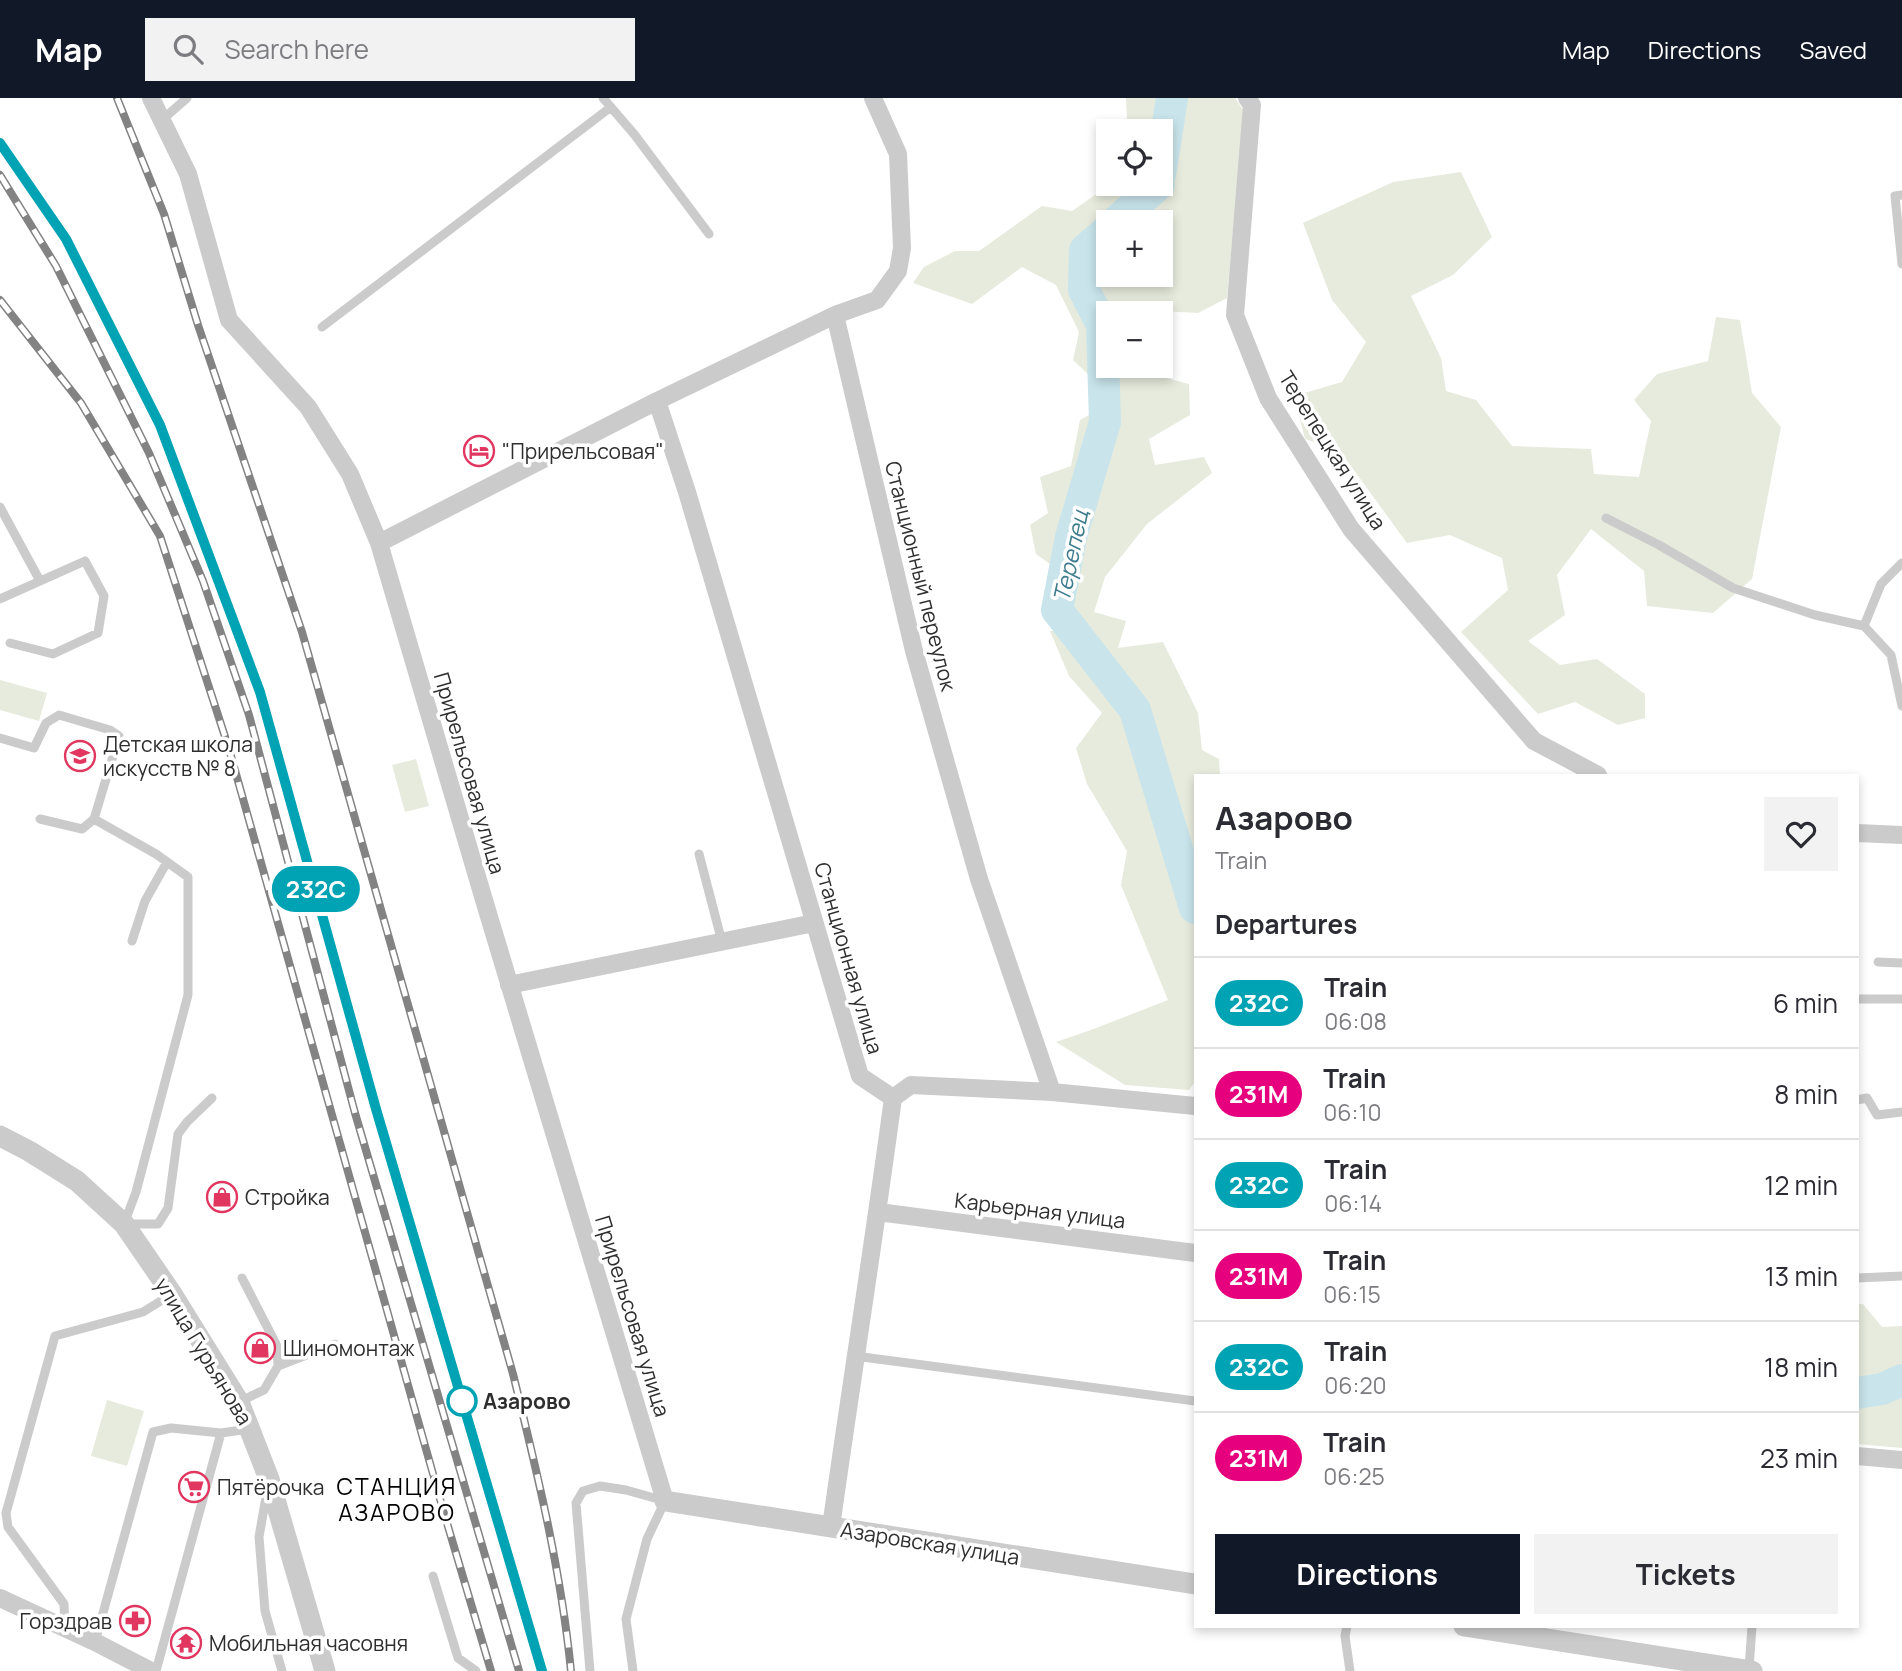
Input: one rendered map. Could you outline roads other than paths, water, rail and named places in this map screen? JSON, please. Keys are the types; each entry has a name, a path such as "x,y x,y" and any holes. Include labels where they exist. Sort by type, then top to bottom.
{"street":[{"name":"Прирельсовая улица","path":"151,98 188,174 229,320 308,407 350,474 379,543 665,1501"},
{"path":"379,543 657,401 835,315 877,300 898,271 902,248 898,154 873,98"},
{"name":"Терепецкая улица","path":"1247,98 1252,105 1235,315 1268,398 1351,529 1534,741 1596,774"},
{"name":"Станционный переулок","path":"835,315 914,652 979,879 1052,1092"},
{"name":"Станционная улица","path":"657,401 695,518 860,1076 893,1098"},
{"path":"1859,833 1902,835"},
{"path":"509,985 814,923"},
{"path":"831,1527 893,1098 911,1085 1052,1092 1194,1106"},
{"name":"улица Гурьянова","path":"0,1136 77,1181 124,1224 172,1294 239,1402 268,1479 324,1671"},
{"name":"Карьерная улица","path":"878,1212 1194,1253"},
{"path":"1859,1456 1902,1460"},
{"name":"Азаровская улица","path":"665,1501 1194,1584"},
{"path":"0,1598 154,1671"},
{"path":"1481,1628 1568,1638 1750,1671"}],"lane":[{"path":"163,119 187,98"},
{"path":"603,98 634,134 709,234"},
{"path":"322,327 611,107"},
{"path":"1902,195 1895,196 1902,264"},
{"path":"0,507 40,581"},
{"path":"1606,518 1733,588 1815,615 1864,626 1891,655 1902,706"},
{"path":"0,598 85,561 104,596 97,633 53,654 10,643"},
{"path":"1864,626 1881,584 1902,563"},
{"path":"0,738 34,748 46,723 59,715 110,730 119,736 94,820 82,830 40,819"},
{"path":"94,820 156,853 188,877 188,995 136,1192 124,1224 159,1224 169,1208 178,1134 212,1098"},
{"path":"699,854 722,942"},
{"path":"132,941 145,901 167,862"},
{"path":"1878,962 1902,963"},
{"path":"1859,999 1902,999"},
{"path":"1859,1100 1867,1098 1877,1115 1902,1112"},
{"path":"1859,1278 1902,1276"},
{"path":"239,1402 264,1390 278,1366 277,1346 242,1278"},
{"path":"65,1628 64,1604 8,1527 6,1513 55,1336 143,1312 172,1294"},
{"path":"278,1366 335,1344"},
{"path":"855,1356 1194,1401"},
{"path":"95,1642 153,1432 171,1428 221,1433 251,1429"},
{"path":"154,1671 221,1433"},
{"path":"268,1479 259,1537 265,1611 282,1671"},
{"path":"590,1671 576,1503 583,1491 600,1486 665,1501 647,1539 626,1619 633,1671"},
{"path":"433,1576 458,1658 476,1671"},
{"path":"1347,1628 1345,1636 1350,1671"},
{"path":"1750,1671 1752,1628"}],"waterway":[{"name":"Терепец","path":"1169,119 1172,98"},
{"name":"Терепец","path":"1130,210 1145,196"},
{"name":"Терепец","path":"1096,240 1085,250 1084,290 1102,325 1105,422 1071,537 1057,610 1135,710 1194,905"},
{"name":"Терепец","path":"1859,1393 1882,1389 1902,1380"}],"railway":[{"path":"117,98 164,214 198,325 302,632 513,1374 555,1558 571,1671"},
{"path":"0,143 66,239 160,425 260,692 376,1109 542,1671"},
{"path":"0,175 56,266 149,453 203,581 249,715 355,1113 519,1671"},
{"path":"0,300 81,403 160,536 229,749 491,1671"}],"train":[{"name":"232C","path":"0,143 66,239 160,425 260,692 376,1109 542,1671"}],"place":[{"name":"\"Прирельсовая\"","path":"479,451"},
{"name":"Детская школа искусств № 8","path":"80,756"},
{"name":"Стройка","path":"222,1197"},
{"name":"Шиномонтаж","path":"260,1348"},
{"name":"Азарово","path":"462,1401"},
{"name":"Пятёрочка","path":"194,1487"},
{"name":"Горздрав","path":"135,1621"},
{"name":"Мобильная часовня","path":"186,1643"}],"district":[{"name":"СТАНЦИЯ АЗАРОВО","path":"397,1499"}]}
